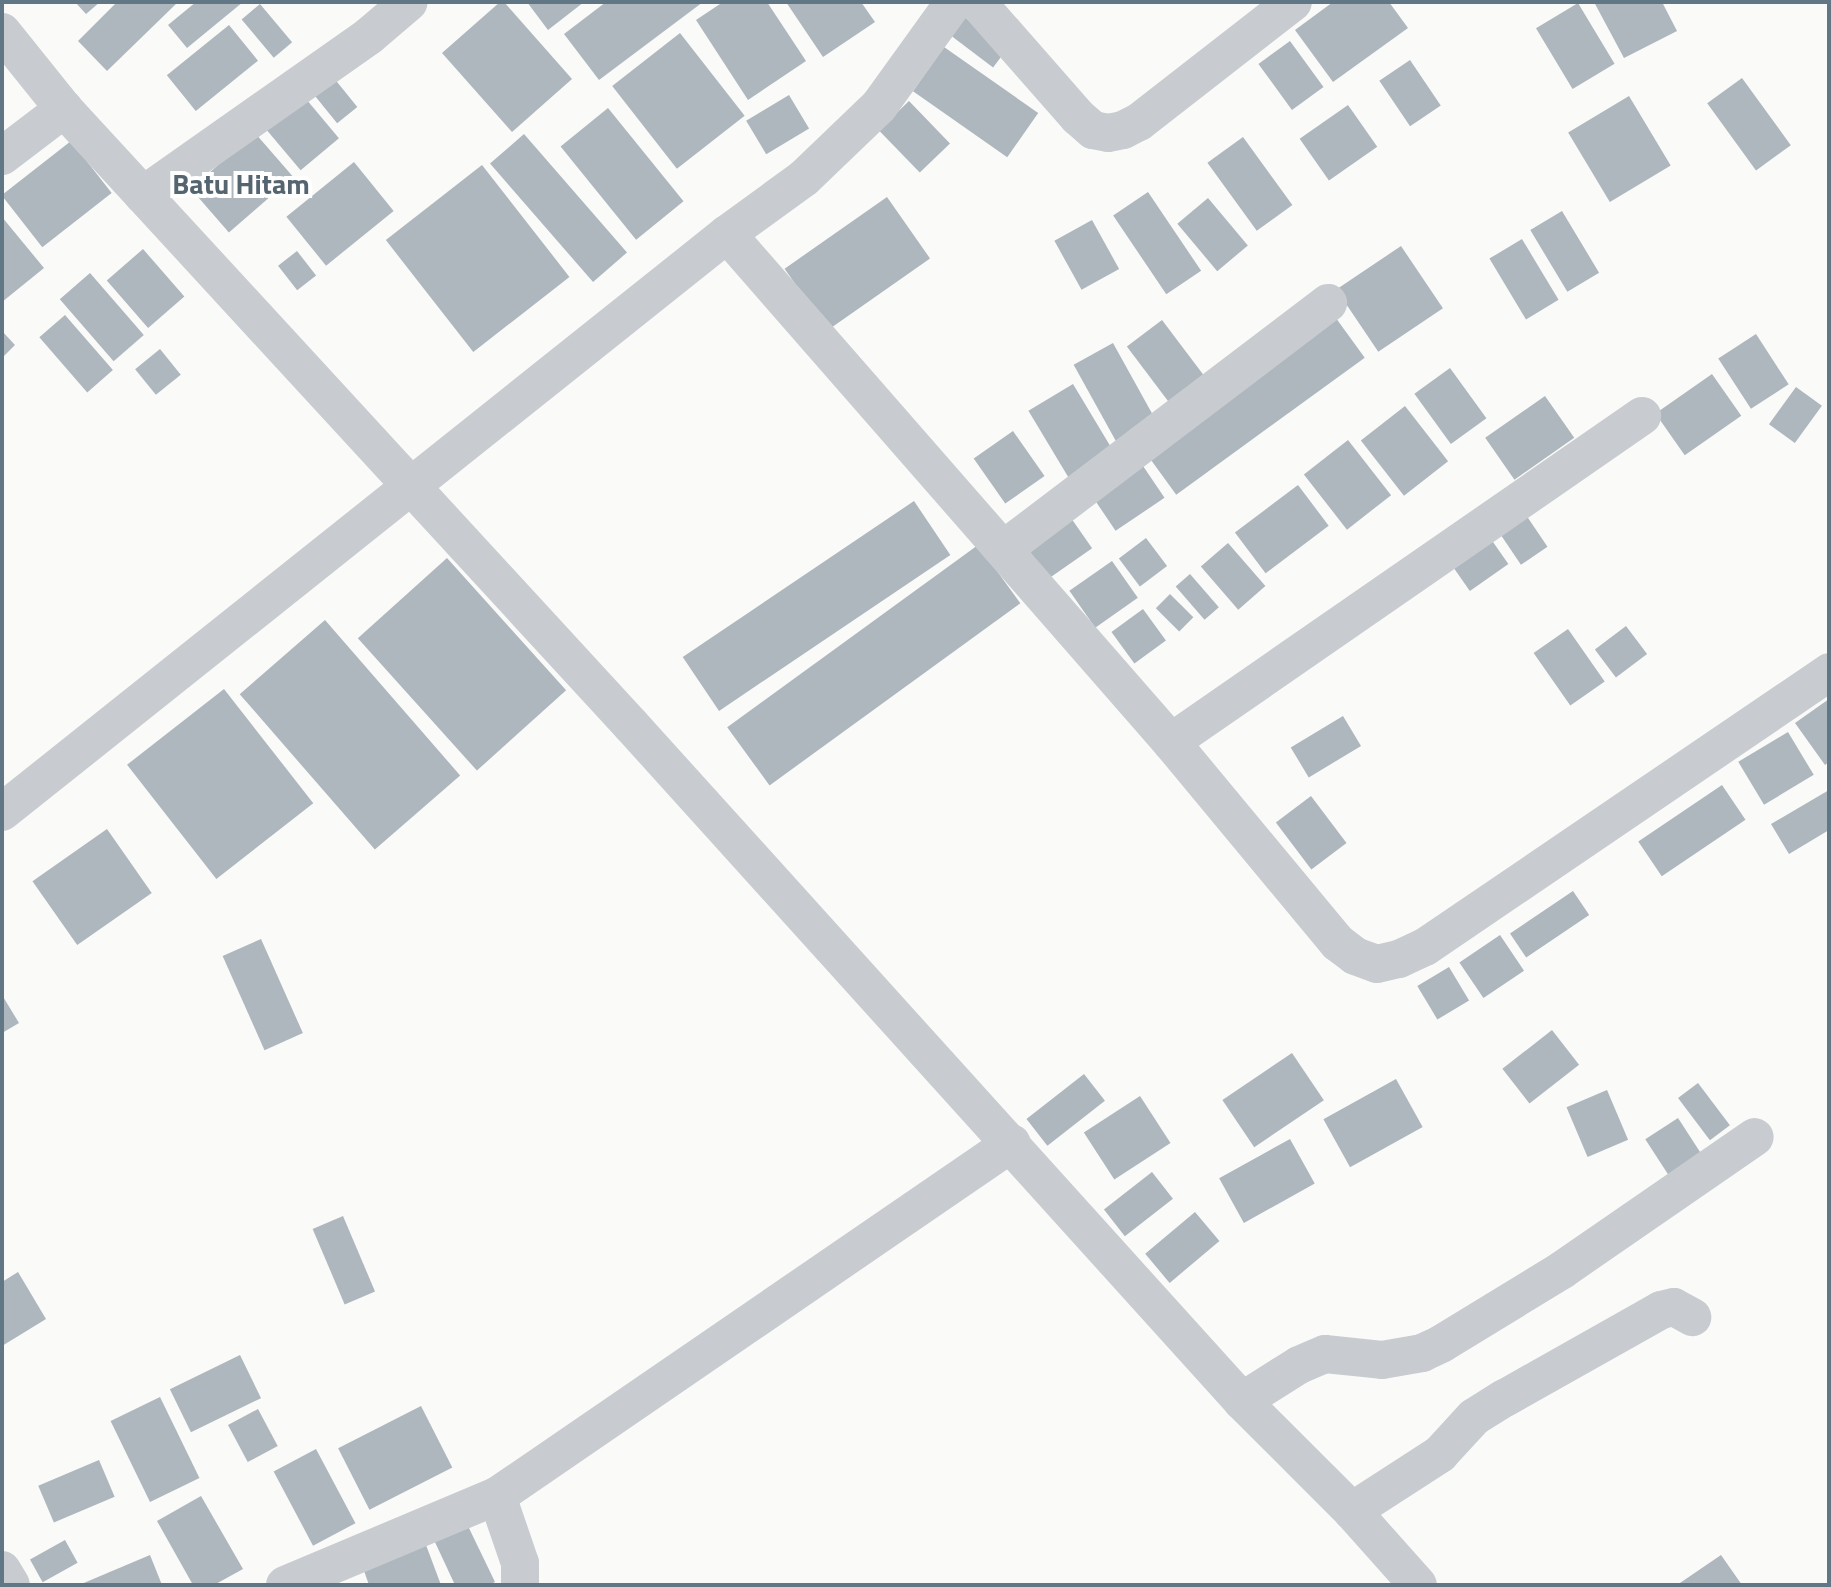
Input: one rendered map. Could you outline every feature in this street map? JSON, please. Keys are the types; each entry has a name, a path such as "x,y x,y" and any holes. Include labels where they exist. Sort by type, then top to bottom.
{"street":[{"path":"143,195 369,36 409,2"},
{"path":"2,812 727,234 804,178 879,106 954,2"},
{"path":"977,2 1078,117 1093,130 1108,133 1139,122 1293,2"},
{"path":"2,32 64,109 1012,1143 1242,1401 1352,1511 1418,1585"},
{"path":"2,156 64,109"},
{"path":"727,234 1171,742 1338,943 1355,956 1377,964 1399,959 1425,947 1829,672"},
{"path":"1004,549 1328,303"},
{"path":"1171,742 1642,416"},
{"path":"1242,1401 1299,1365 1325,1354 1382,1360 1422,1353 1441,1344 1562,1270 1755,1137"},
{"path":"285,1585 497,1496 1012,1143"},
{"path":"1352,1511 1440,1454 1474,1417 1505,1398 1661,1310 1674,1307 1692,1317"},
{"path":"497,1496 520,1563 520,1585"},
{"path":"2,1570 11,1585"}],"building":[{"path":"75,2 100,2 86,14"},
{"path":"117,2 178,2 107,71 78,41"},
{"path":"196,2 243,2 187,48 168,25"},
{"path":"500,2 504,2 572,79 512,132 442,53"},
{"path":"527,2 584,2 548,30"},
{"path":"606,2 703,2 599,80 564,34"},
{"path":"723,2 767,2 806,61 748,100 696,20"},
{"path":"786,2 861,2 875,22 823,57"},
{"path":"1333,2 1389,2 1408,28 1333,82 1295,30"},
{"path":"1594,2 1662,2 1677,31 1624,58"},
{"path":"1578,3 1615,64 1573,89 1536,28"},
{"path":"260,4 292,42 274,58 242,19"},
{"path":"963,16 1007,49 993,67 949,34"},
{"path":"229,25 258,61 196,111 167,75"},
{"path":"680,33 745,116 677,169 612,86"},
{"path":"1290,41 1324,87 1292,110 1258,64"},
{"path":"944,47 1038,113 1007,157 913,91"},
{"path":"1410,60 1441,106 1410,126 1379,81"},
{"path":"329,72 357,107 337,123 309,88"},
{"path":"1742,78 1791,145 1756,170 1707,103"},
{"path":"301,93 339,138 301,170 263,125"},
{"path":"789,95 809,128 766,154 746,121"},
{"path":"1629,96 1671,165 1610,202 1568,133"},
{"path":"909,101 950,143 920,173 879,130"},
{"path":"1348,105 1377,147 1329,181 1300,139"},
{"path":"608,108 684,201 636,240 561,146"},
{"path":"255,133 293,177 229,233 191,189"},
{"path":"524,134 627,252 593,282 490,164"},
{"path":"1243,137 1292,205 1257,231 1207,163"},
{"path":"71,141 112,193 42,247 2,195"},
{"path":"354,162 394,211 326,266 286,217"},
{"path":"482,165 569,277 473,352 386,240"},
{"path":"1148,192 1201,271 1166,294 1113,215"},
{"path":"887,197 930,258 828,330 785,269"},
{"path":"1208,198 1248,245 1217,271 1177,224"},
{"path":"1562,211 1599,273 1567,292 1530,230"},
{"path":"2,217 44,268 2,302"},
{"path":"1092,220 1119,269 1082,290 1054,241"},
{"path":"1522,239 1559,300 1526,319 1489,259"},
{"path":"1401,246 1443,308 1378,352 1336,290"},
{"path":"143,249 184,297 148,328 107,280"},
{"path":"297,251 316,275 297,290 278,266"},
{"path":"90,273 144,335 114,361 60,299"},
{"path":"1333,314 1365,358 1176,495 1144,451"},
{"path":"65,315 113,370 87,392 39,337"},
{"path":"1162,320 1204,375 1168,402 1127,346"},
{"path":"2,331 15,345 2,358"},
{"path":"1756,334 1789,384 1751,409 1718,359"},
{"path":"1113,343 1156,420 1116,442 1074,365"},
{"path":"160,349 181,375 156,395 135,369"},
{"path":"1450,368 1486,418 1451,444 1414,394"},
{"path":"1712,374 1741,416 1685,455 1655,414"},
{"path":"1073,384 1114,452 1069,478 1028,411"},
{"path":"1796,387 1822,406 1795,443 1769,424"},
{"path":"1545,396 1574,438 1514,480 1485,438"},
{"path":"1405,406 1448,461 1404,496 1361,440"},
{"path":"1013,431 1045,476 1005,504 974,459"},
{"path":"1348,440 1391,495 1347,530 1304,474"},
{"path":"1141,463 1164,498 1116,531 1092,496"},
{"path":"1298,485 1329,526 1266,573 1235,533"},
{"path":"914,501 950,555 719,711 683,657"},
{"path":"1064,508 1092,548 1049,579 1021,538"},
{"path":"1524,512 1547,547 1521,565 1497,530"},
{"path":"1486,532 1508,564 1470,591 1447,559"},
{"path":"1146,538 1167,566 1140,586 1119,558"},
{"path":"1228,543 1265,586 1238,610 1201,567"},
{"path":"978,545 1020,603 770,785 727,727"},
{"path":"447,558 566,690 477,771 358,638"},
{"path":"1112,561 1138,598 1095,628 1069,591"},
{"path":"1190,574 1219,607 1205,620 1176,586"},
{"path":"1170,594 1193,617 1179,631 1156,608"},
{"path":"1143,609 1166,641 1134,663 1111,632"},
{"path":"325,620 460,775 375,850 240,694"},
{"path":"1626,626 1647,654 1616,677 1595,649"},
{"path":"1568,629 1605,681 1570,706 1534,653"},
{"path":"224,689 313,803 216,879 127,765"},
{"path":"1829,699 1829,762 1825,765 1795,723"},
{"path":"1343,716 1361,746 1309,777 1291,747"},
{"path":"1788,732 1814,775 1764,805 1738,762"},
{"path":"1722,785 1745,820 1662,876 1638,841"},
{"path":"1829,790 1829,830 1789,854 1771,824"},
{"path":"1311,796 1347,843 1311,870 1276,822"},
{"path":"107,829 152,893 77,945 32,881"},
{"path":"1573,891 1589,915 1526,958 1510,933"},
{"path":"1500,935 1524,971 1483,998 1459,962"},
{"path":"261,939 303,1033 265,1050 223,956"},
{"path":"1449,967 1469,1000 1437,1019 1417,986"},
{"path":"2,995 19,1023 2,1033"},
{"path":"1552,1030 1579,1065 1529,1103 1502,1069"},
{"path":"1292,1053 1324,1100 1254,1147 1222,1100"},
{"path":"1084,1074 1105,1101 1047,1146 1026,1119"},
{"path":"1396,1079 1423,1127 1350,1167 1323,1119"},
{"path":"1698,1083 1730,1125 1710,1140 1678,1098"},
{"path":"1607,1090 1628,1140 1588,1157 1566,1107"},
{"path":"1140,1096 1170,1143 1114,1179 1084,1132"},
{"path":"1678,1118 1708,1165 1676,1186 1645,1139"},
{"path":"1290,1139 1315,1184 1244,1223 1219,1178"},
{"path":"1152,1172 1173,1199 1125,1236 1104,1210"},
{"path":"1195,1212 1219,1241 1170,1283 1145,1254"},
{"path":"343,1216 375,1291 345,1304 313,1229"},
{"path":"18,1272 46,1319 2,1346 2,1282"},
{"path":"240,1355 261,1398 191,1432 170,1389"},
{"path":"160,1397 199,1478 150,1502 111,1421"},
{"path":"421,1406 452,1467 369,1510 338,1448"},
{"path":"258,1409 278,1446 248,1462 228,1425"},
{"path":"316,1449 355,1523 313,1546 274,1472"},
{"path":"99,1460 115,1497 54,1523 38,1486"},
{"path":"201,1496 243,1569 214,1585 193,1585 157,1521"},
{"path":"467,1524 495,1582 489,1585 455,1585 434,1540"},
{"path":"65,1540 78,1563 43,1582 30,1559"},
{"path":"426,1545 441,1585 369,1585 363,1568"},
{"path":"150,1555 162,1585 79,1585"},
{"path":"1721,1555 1742,1585 1677,1585"}],"district":[{"name":"Batu Hitam","path":"241,184"}]}
